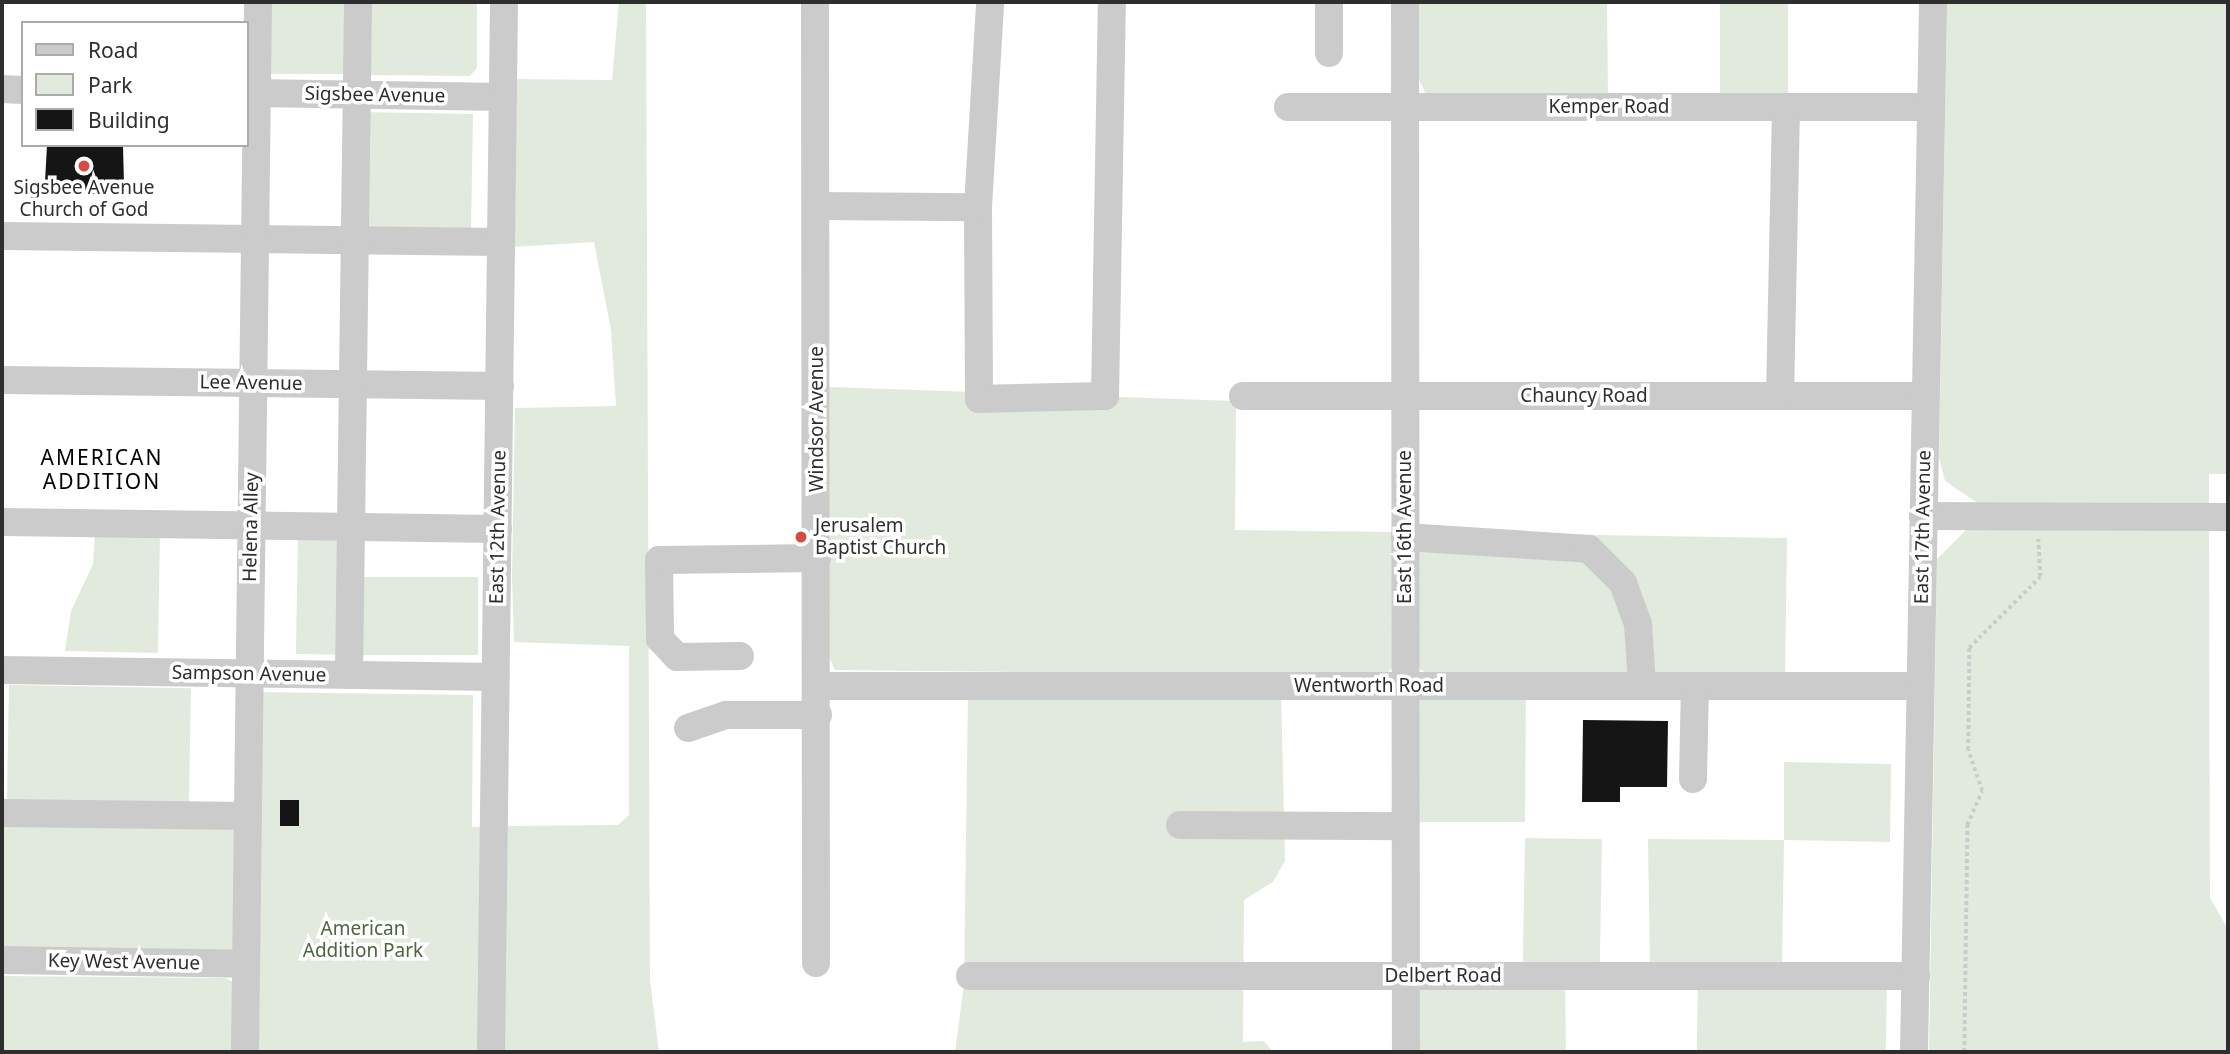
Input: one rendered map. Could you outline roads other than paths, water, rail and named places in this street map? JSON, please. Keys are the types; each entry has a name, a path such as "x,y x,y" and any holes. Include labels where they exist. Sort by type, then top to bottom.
{"street":[{"name":"Helena Alley","path":"245,1052 255,239 252,93 258,2"},
{"path":"349,675 358,2"},
{"name":"East 12th Avenue","path":"491,1052 504,2"},
{"name":"Windsor Avenue","path":"815,2 818,686 816,963"},
{"path":"990,2 978,207 979,399 1105,396 1112,2"},
{"path":"1329,2 1329,53"},
{"name":"East 16th Avenue","path":"1405,2 1406,1052"},
{"name":"East 17th Avenue","path":"1914,1052 1933,2"},
{"path":"2,89 21,90"},
{"name":"Sigsbee Avenue","path":"252,93 503,97"},
{"name":"Kemper Road","path":"1288,107 1931,107"},
{"path":"1780,396 1786,107"},
{"path":"816,206 978,207"},
{"path":"2,236 501,242"},
{"name":"Lee Avenue","path":"2,380 500,386"},
{"name":"Chauncy Road","path":"1243,396 1926,396"},
{"path":"1923,516 2228,517"},
{"path":"2,522 498,529"},
{"path":"1405,537 1589,549 1623,583 1637,624 1642,686"},
{"path":"740,656 677,657 660,639 659,560 817,558"},
{"name":"Sampson Avenue","path":"2,670 496,677"},
{"name":"Wentworth Road","path":"818,686 1920,686"},
{"path":"1693,779 1695,686"},
{"path":"688,728 726,715 818,715"},
{"path":"2,813 248,816"},
{"path":"1180,825 1405,826"},
{"name":"Key West Avenue","path":"2,960 246,964"},
{"name":"Delbert Road","path":"970,976 1916,976"}],"place":[{"name":"Sigsbee Avenue Church of God","path":"84,166"},
{"name":"Jerusalem Baptist Church","path":"801,537"}],"district":[{"name":"AMERICAN ADDITION","path":"102,469"}],"park label":[{"name":"American Addition Park","path":"363,940"}]}
